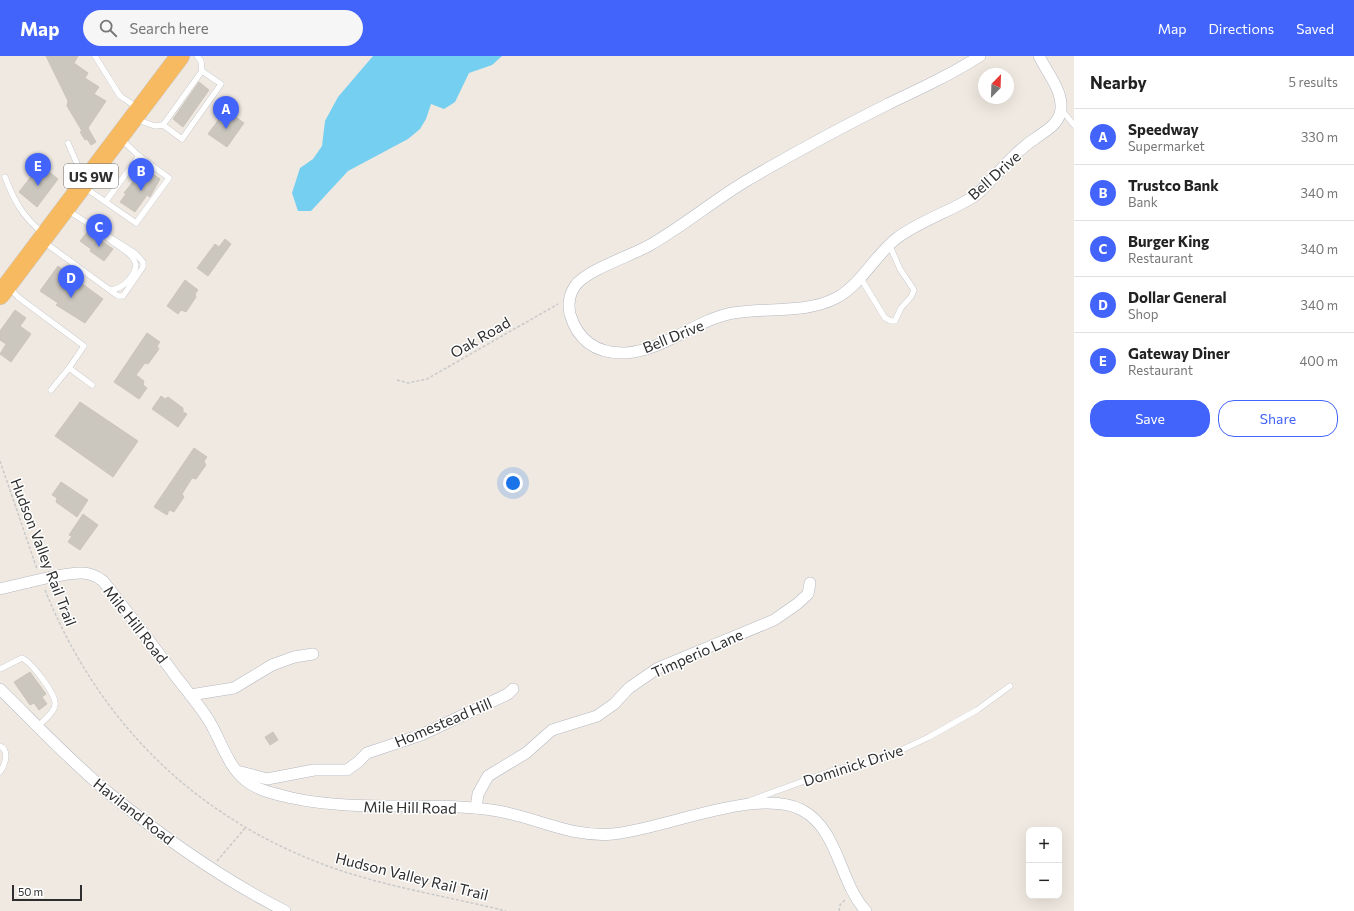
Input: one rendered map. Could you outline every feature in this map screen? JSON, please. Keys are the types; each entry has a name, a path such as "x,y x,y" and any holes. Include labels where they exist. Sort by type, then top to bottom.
{"highway":[{"name":"US 9W","path":"4,290 180,56"}],"street":[{"path":"569,297 575,286 586,276 643,250 746,181 888,105 952,74 980,56"},
{"path":"1039,56 1058,90 1061,109"},
{"name":"Bell Drive","path":"569,297 569,309 574,325 585,341 597,349 610,353 628,352 649,348 715,318 732,313 786,309 822,303 836,298 851,287 889,244 901,235 977,195 1017,154 1035,138 1049,130 1060,116 1061,109"},
{"name":"Mile Hill Road","path":"0,589 84,572 103,581 208,718 236,770 245,780 271,793 312,802 348,806 476,808 501,812 567,831 604,834 638,830 730,808 773,803 789,805 803,810 815,820 824,832 852,893 866,911"},
{"name":"Timperio Lane","path":"476,808 478,794 488,776 526,753 552,730 597,716 614,704 629,688 658,668 774,620 797,604 808,594 810,583"},
{"path":"190,696 234,688 272,665 313,654"},
{"name":"Haviland Road","path":"0,689 110,794 154,828 211,868 285,911"},
{"name":"Homestead Hill","path":"236,770 267,779 314,770 347,770 367,753 421,735 508,694 513,689"}],"lane":[{"path":"95,56 120,96 137,114 155,126 163,125 182,139 221,84 202,71"},
{"path":"163,125 202,71 201,61 198,56"},
{"path":"1061,109 1074,125"},
{"path":"68,143 78,166 87,180 106,201 136,223 169,178 139,156 120,137"},
{"path":"106,201 139,156"},
{"path":"5,177 14,201 44,238 118,296 123,296 144,264 135,252 65,209"},
{"path":"860,276 885,318 895,321 901,308 912,297 914,290 900,269 889,244"},
{"path":"4,290 18,297 84,346 69,368 51,390"},
{"path":"69,368 92,385"},
{"path":"0,669 22,658 30,664 50,691 56,704 38,726"},
{"name":"Dominick Drive","path":"730,808 834,770 872,762 891,755 923,740 977,710 1010,686"},
{"path":"0,746 4,749 6,756 0,772"}],"path":[{"name":"Oak Road","path":"397,380 408,384 427,379 569,297"},
{"name":"Hudson Valley Rail Trail","path":"0,461 38,571"},
{"name":"Hudson Valley Rail Trail","path":"47,580 53,610 78,660 105,702 129,732 171,772 195,791 246,827 275,843 336,869 420,891 506,911"},
{"path":"211,868 246,827"},
{"path":"839,911 840,905 852,893"}],"water":[{"path":"373,56 502,56 492,65 469,73 455,102 444,109 431,104 426,119 420,129 408,139 348,171 311,211 298,211 292,193 300,168 313,159 322,146 325,121 338,97"}],"building":[{"path":"46,56 78,56 74,63 88,73 85,78 99,87 94,94 106,101 88,128 96,142 91,145 87,139 85,140 80,132 82,131 67,106 68,101"},
{"path":"199,82 209,90 183,127 173,119"},
{"path":"226,110 244,123 227,147 208,134"},
{"path":"144,168 160,179 150,197 147,195 135,212 120,202 126,194 124,193"},
{"path":"48,171 58,179 37,207 19,192 33,174 41,180"},
{"path":"88,231 113,249 104,261 90,251 91,249 80,241"},
{"path":"225,239 231,244 208,276 197,268 215,244 219,247"},
{"path":"58,266 103,299 85,323 56,305 58,303 40,291"},
{"path":"185,280 198,290 195,294 196,297 186,312 181,310 178,314 167,306"},
{"path":"15,310 26,318 20,326 31,334 11,362 0,354 6,344 0,340 0,331"},
{"path":"147,333 160,342 157,346 159,349 148,364 145,363 136,375 144,381 143,385 147,388 139,399 114,382"},
{"path":"161,396 165,399 168,397 183,408 183,412 187,414 178,427 152,409"},
{"path":"80,402 138,441 113,477 55,436"},
{"path":"194,448 207,457 204,461 206,465 196,479 192,478 182,494 184,497 174,512 169,510 167,515 154,507"},
{"path":"61,482 88,500 77,517 56,502 57,498 52,495"},
{"path":"83,514 98,525 80,550 68,542 72,536 69,535"},
{"path":"30,672 46,694 42,697 47,704 39,710 34,703 30,705 14,682"},
{"path":"273,732 278,740 270,745 265,737"}],"place":[{"name":"Speedway","path":"226,129"},
{"name":"Gateway Diner","path":"38,186"},
{"name":"Trustco Bank","path":"141,191"},
{"name":"Burger King","path":"99,247"},
{"name":"Dollar General","path":"71,298"}]}
